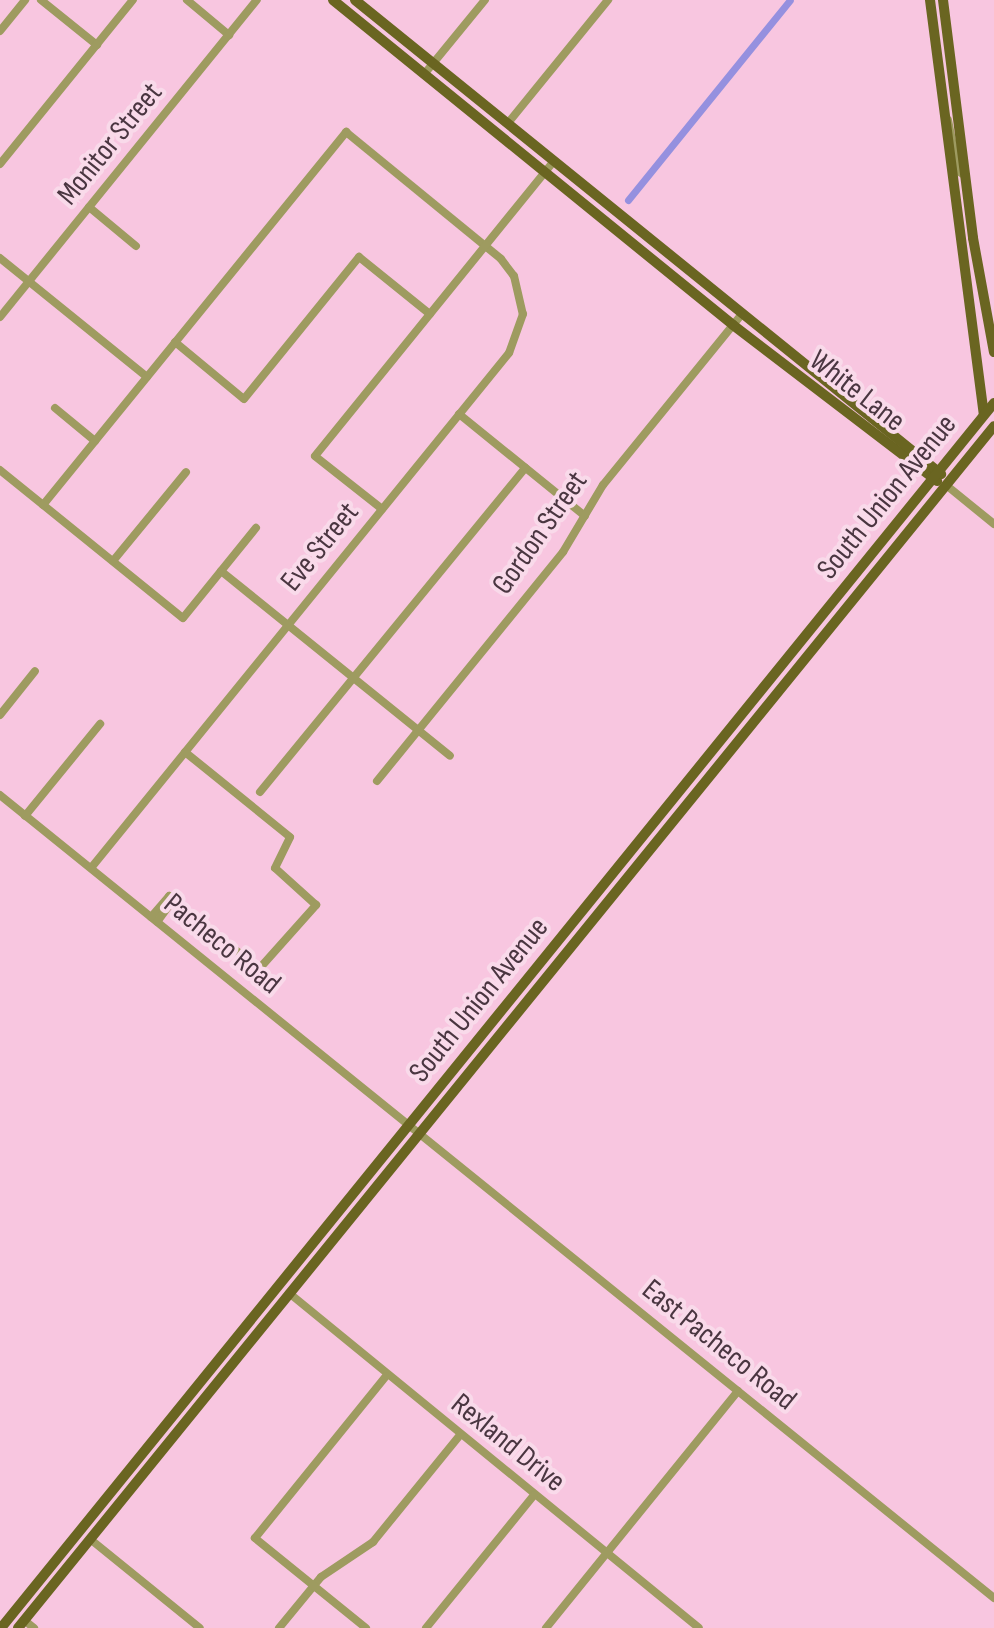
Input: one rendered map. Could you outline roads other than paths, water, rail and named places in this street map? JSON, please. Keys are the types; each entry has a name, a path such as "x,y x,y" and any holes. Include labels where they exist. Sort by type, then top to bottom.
{"main road":[{"name":"White Lane","path":"333,0 426,72 733,325 936,475"},
{"name":"White Lane","path":"355,0 742,314 946,485"},
{"path":"930,0 989,416 983,440"},
{"path":"943,0 966,176 994,352"},
{"name":"South Union Avenue","path":"21,1624 289,1293 646,834 936,475 989,416 994,403"},
{"name":"South Union Avenue","path":"5,1625 332,1220 414,1129 616,891 994,426"},
{"path":"829,628 828,620 856,586 861,569"},
{"path":"757,716 760,701 792,664 789,658"},
{"path":"687,803 683,797 715,758 718,745"},
{"path":"616,891 617,879 649,840 646,834"},
{"path":"289,1293 291,1281 325,1238 332,1220"},
{"path":"238,1356 246,1337 280,1294 282,1282"},
{"path":"90,1539 93,1524 132,1466"}],"street":[{"path":"0,31 25,0"},
{"path":"41,0 97,45"},
{"path":"0,164 133,0"},
{"path":"187,0 229,35"},
{"name":"Monitor Street","path":"0,317 257,0"},
{"path":"426,72 485,0"},
{"path":"508,123 608,0"},
{"path":"946,116 955,135 958,171 966,176"},
{"name":"Eve Street","path":"91,868 509,353 521,325 519,286 509,267 486,246 346,132 175,342"},
{"path":"382,509 315,456 554,161"},
{"path":"89,207 136,246"},
{"path":"43,505 175,342 244,399 359,257 430,314"},
{"path":"0,258 147,377"},
{"name":"Gordon Street","path":"377,781 563,552 603,485 742,314"},
{"path":"55,408 95,441"},
{"path":"459,414 585,516"},
{"path":"260,792 525,468"},
{"path":"0,470 183,618 256,528"},
{"path":"113,561 186,472"},
{"path":"946,485 994,524"},
{"path":"221,571 450,756"},
{"path":"0,715 35,671"},
{"path":"25,816 100,724"},
{"path":"154,920 173,900 259,969 316,905 275,868 290,837 185,752"},
{"name":"Pacheco Road","path":"0,795 414,1129"},
{"name":"East Pacheco Road","path":"414,1129 994,1598"},
{"name":"Rexland Drive","path":"289,1293 386,1376 699,1628"},
{"path":"366,1628 255,1538 386,1376"},
{"path":"546,1628 738,1391"},
{"path":"279,1628 314,1585 373,1542 460,1435"},
{"path":"426,1628 534,1495"},
{"path":"90,1539 200,1628"},
{"path":"21,1624 34,1628"}],"waterway":[{"path":"628,200 790,0"}]}
